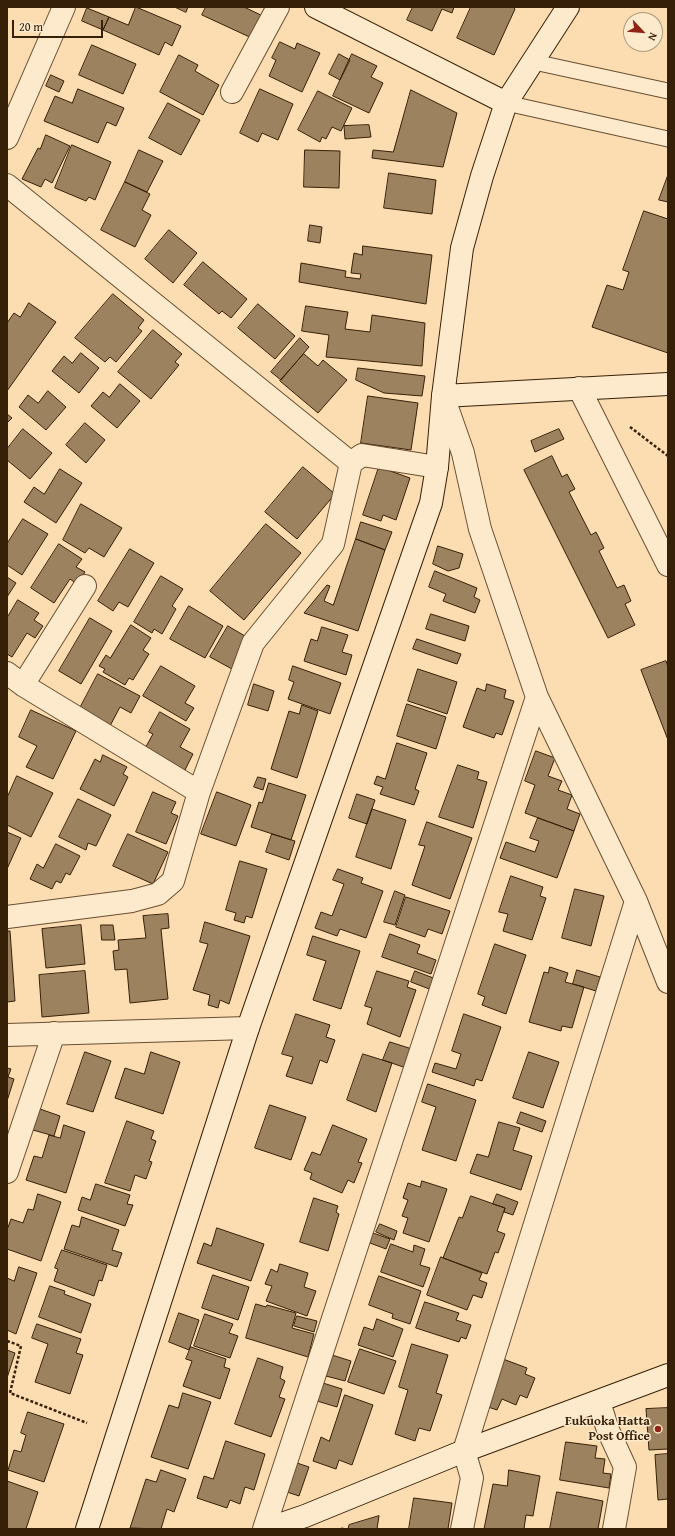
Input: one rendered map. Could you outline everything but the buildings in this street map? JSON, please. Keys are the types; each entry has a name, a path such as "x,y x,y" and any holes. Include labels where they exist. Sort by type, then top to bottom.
{"street":[{"path":"7,138 64,7"},
{"path":"232,92 278,7"},
{"path":"87,1529 248,1028 431,502 437,467 443,396 462,248 482,176 506,103 534,62 568,7"},
{"path":"326,9 506,103"},
{"path":"7,185 351,463"},
{"path":"443,396 668,384"},
{"path":"578,388 668,565"},
{"path":"443,396 463,453 480,529 538,697 636,901 668,982"},
{"path":"7,917 132,901 158,894 173,881 199,792 253,643 333,544 351,463 362,455 437,467"},
{"path":"85,586 15,679 199,792"},
{"path":"538,697 265,1529 304,1522 464,1452 668,1375"},
{"path":"462,1529 472,1478 464,1452 636,901"},
{"path":"7,1035 248,1028"},
{"path":"7,1172 54,1033"},
{"path":"599,1402 608,1430 625,1467 614,1529"}],"lane":[{"path":"534,62 668,91"},
{"path":"506,103 668,139"}],"path":[{"path":"7,1341 21,1346 10,1393 87,1423"}],"place":[{"name":"Fukuoka Hatta Post Office","path":"658,1429"}]}
